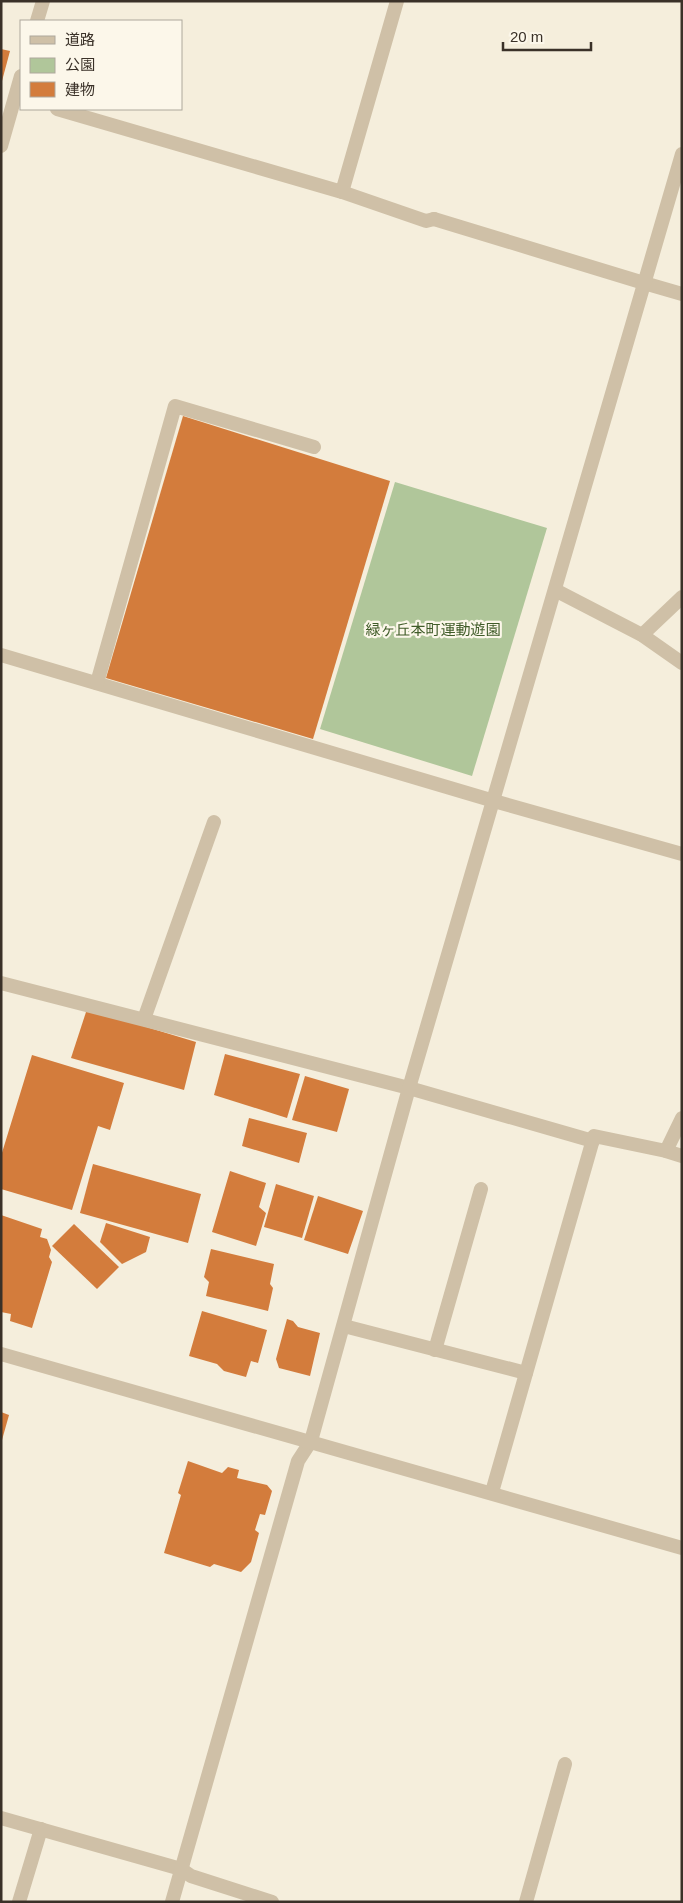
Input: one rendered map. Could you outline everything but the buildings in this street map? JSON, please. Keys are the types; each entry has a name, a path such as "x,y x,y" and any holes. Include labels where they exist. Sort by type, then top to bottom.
{"street":[{"path":"37,20 43,1"},
{"path":"342,192 397,1"},
{"path":"1,146 18,97 20,83"},
{"path":"60,110 342,192 426,221 434,219 682,294"},
{"path":"172,1902 298,1461 311,1441 409,1088 682,154"},
{"path":"97,683 175,406 314,447"},
{"path":"555,590 642,635 682,663"},
{"path":"642,635 682,597"},
{"path":"1,655 494,801 682,854"},
{"path":"144,1020 214,822"},
{"path":"1,983 409,1088 593,1141"},
{"path":"666,1150 682,1118"},
{"path":"492,1492 594,1136 666,1150 682,1156"},
{"path":"435,1350 481,1189"},
{"path":"344,1326 526,1373"},
{"path":"1,1354 492,1492 682,1548"},
{"path":"526,1902 565,1764"},
{"path":"1,1818 181,1869 191,1876 272,1902"},
{"path":"19,1902 41,1829"}],"green space":[{"name":"緑ヶ丘本町運動遊園","path":"395,482 547,528 472,776 320,729"}]}
